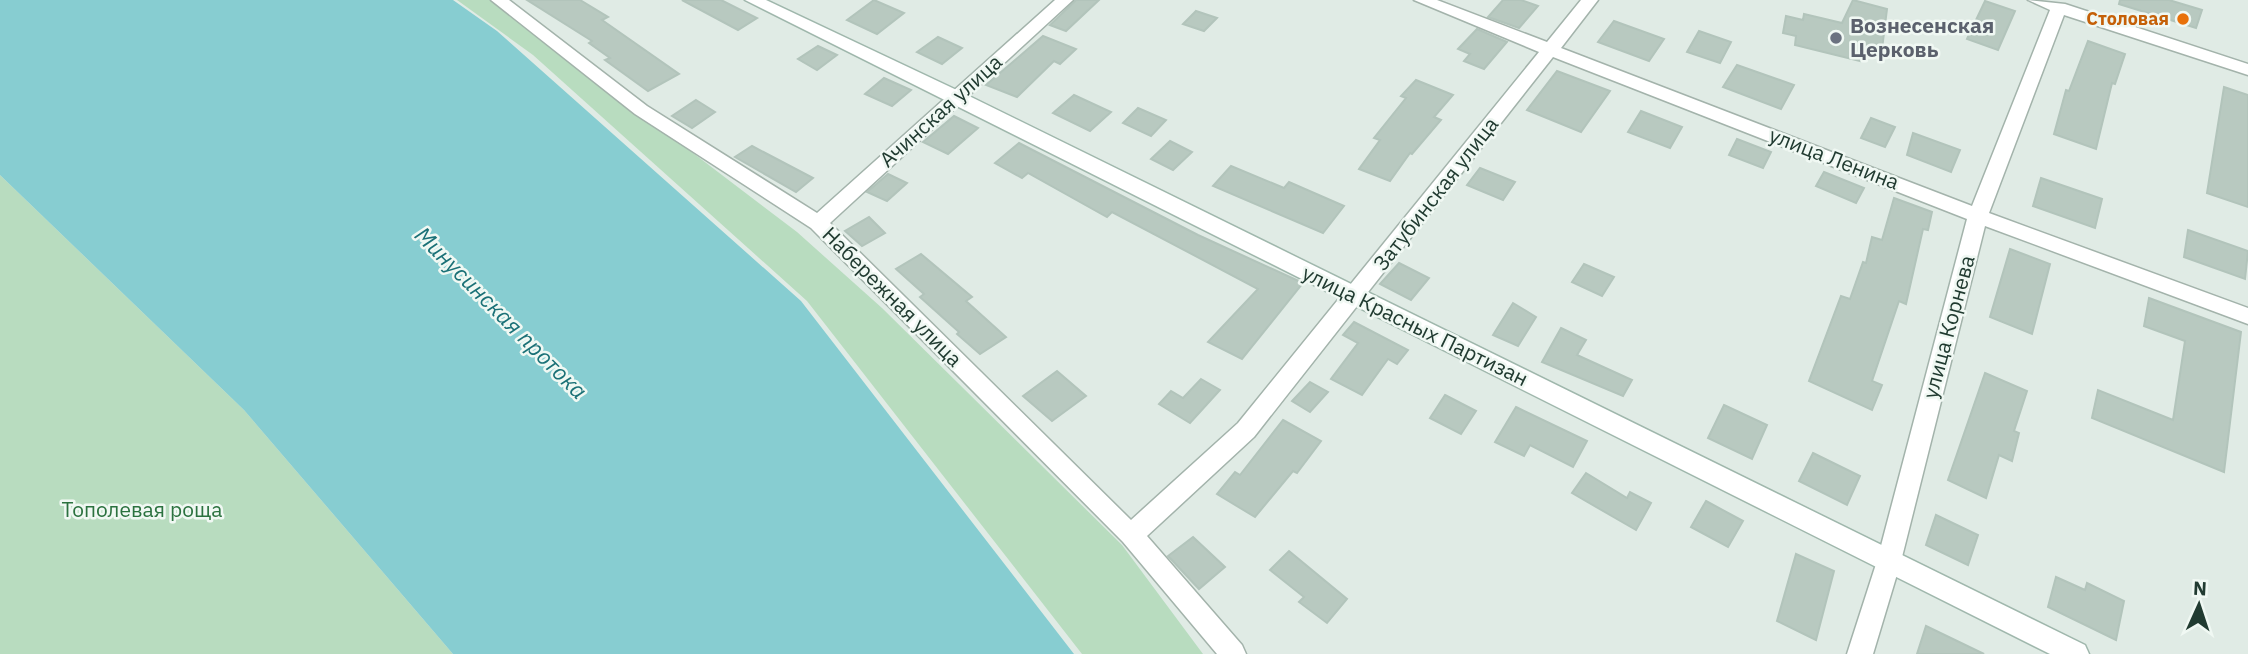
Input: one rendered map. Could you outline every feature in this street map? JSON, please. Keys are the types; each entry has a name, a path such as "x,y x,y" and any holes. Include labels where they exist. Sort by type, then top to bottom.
{"street":[{"name":"Набережная улица","path":"499,0 641,110 818,223 1131,535 1233,654"},
{"name":"улица Красных Партизан","path":"753,0 957,97 2076,654"},
{"name":"Ачинская улица","path":"818,223 1065,0"},
{"name":"улица Ленина","path":"1422,0 1978,216 2248,316"},
{"name":"Затубинская улица","path":"1131,535 1246,430 1590,0"},
{"path":"2036,0 2248,70"},
{"name":"улица Корнева","path":"1860,654 1889,561 1978,216 2059,7"}],"green space":[{"path":"457,0 492,0 797,232 882,308 1122,545 1203,654 1082,654 807,301 533,55"},
{"name":"Тополевая роща","path":"0,175 244,410 453,654 0,654"}],"water":[{"name":"Минусинская протока","path":"0,0 453,0 497,31 801,301 1074,654 453,654 244,410 0,175"}],"building":[{"path":"527,0 580,0 608,17 602,20 679,74 648,91 605,60 610,58 589,43 592,41"},
{"path":"682,0 721,0 757,18 738,30"},
{"path":"874,0 904,13 877,34 847,20"},
{"path":"1076,0 1099,0 1066,31 1050,25"},
{"path":"1503,0 1521,0 1538,6 1519,28 1488,17"},
{"name":"Вознесенская Церковь","path":"1853,0 1887,9 1881,57 1861,53 1860,61 1795,45 1796,36 1783,33 1786,16 1803,20 1804,14 1842,23"},
{"name":"Столовая","path":"2120,0 2169,0 2202,10 2196,28 2119,4"},
{"path":"1985,1 2015,11 1998,50 1967,39"},
{"path":"1196,11 1217,18 1204,31 1183,24"},
{"path":"1614,21 1664,39 1649,61 1598,42"},
{"path":"1477,29 1507,42 1484,69 1464,61 1470,54 1458,49"},
{"path":"1699,31 1731,42 1720,63 1687,52"},
{"path":"1043,36 1076,49 1060,64 1054,61 1017,97 986,85"},
{"path":"938,37 962,48 942,64 917,52"},
{"path":"2088,41 2125,54 2115,84 2112,83 2096,149 2054,134 2066,90 2069,91"},
{"path":"818,46 837,55 817,70 798,59"},
{"path":"1737,65 1794,85 1781,109 1723,87"},
{"path":"1557,71 1610,91 1581,132 1527,110"},
{"path":"884,78 911,90 892,106 865,94"},
{"path":"1416,80 1453,95 1434,117 1441,120 1412,154 1410,153 1390,181 1359,169 1380,140 1374,138 1406,98 1401,96"},
{"path":"2224,87 2248,95 2248,207 2207,193"},
{"path":"1074,95 1111,112 1090,131 1053,113"},
{"path":"696,100 715,112 692,128 672,116"},
{"path":"1138,108 1166,120 1151,136 1123,123"},
{"path":"1641,111 1682,127 1670,148 1628,132"},
{"path":"954,116 978,128 948,154 923,142"},
{"path":"1871,118 1895,127 1885,147 1861,138"},
{"path":"1913,133 1960,150 1951,172 1907,155"},
{"path":"1737,139 1771,152 1763,168 1729,155"},
{"path":"1170,141 1192,152 1173,170 1151,159"},
{"path":"1019,143 1198,235 1303,283 1242,359 1208,342 1258,289 1112,212 1107,217 1028,173 1022,178 995,163"},
{"path":"752,146 813,178 796,192 735,157"},
{"path":"1231,166 1284,188 1289,182 1344,206 1323,233 1213,186"},
{"path":"1480,168 1515,182 1503,200 1467,185"},
{"path":"1824,172 1864,188 1856,203 1816,186"},
{"path":"888,174 907,183 887,201 867,192"},
{"path":"2041,178 2102,199 2095,228 2033,206"},
{"path":"1894,198 1932,212 1928,230 1923,229 1906,304 1899,301 1872,381 1882,385 1872,410 1809,381 1841,296 1850,299 1863,262 1866,263 1872,237 1882,240"},
{"path":"869,217 885,233 862,246 845,231"},
{"path":"2188,230 2248,251 2245,279 2184,257"},
{"path":"2010,249 2050,264 2032,334 1990,317"},
{"path":"921,254 972,297 966,301 1006,337 980,354 957,334 959,332 920,297 924,294 896,269"},
{"path":"1399,263 1429,278 1411,300 1380,284"},
{"path":"1584,264 1614,277 1602,296 1572,282"},
{"path":"2149,298 2241,332 2224,472 2092,418 2098,390 2173,420 2185,341 2144,326"},
{"path":"1513,303 1536,317 1518,346 1493,335"},
{"path":"1354,322 1408,350 1397,364 1388,359 1362,395 1331,379 1358,343 1343,335"},
{"path":"1561,328 1586,340 1577,355 1632,380 1623,396 1542,362"},
{"path":"1057,371 1086,396 1052,421 1023,396"},
{"path":"1985,373 2027,391 2014,431 2019,433 2012,461 1999,455 1986,498 1948,480"},
{"path":"1201,379 1220,390 1190,423 1159,404 1171,391 1183,398"},
{"path":"1310,382 1328,392 1310,412 1292,401"},
{"path":"1445,395 1476,411 1461,434 1430,418"},
{"path":"1724,405 1767,425 1752,459 1708,438"},
{"path":"1516,407 1587,441 1573,467 1530,445 1524,456 1495,442"},
{"path":"1283,420 1321,441 1297,473 1293,471 1255,517 1217,494 1235,472 1240,475"},
{"path":"1813,453 1860,476 1847,505 1799,481"},
{"path":"1586,473 1627,498 1630,492 1651,503 1636,530 1572,493"},
{"path":"1706,501 1743,521 1728,547 1691,527"},
{"path":"1936,515 1978,535 1968,565 1926,545"},
{"path":"1193,537 1225,567 1199,589 1168,556"},
{"path":"1289,551 1347,599 1327,623 1299,602 1304,597 1270,570"},
{"path":"1796,554 1834,571 1816,640 1777,621"},
{"path":"2056,577 2085,590 2087,583 2124,601 2116,640 2048,607"},
{"path":"1926,626 1984,654 1917,654"}],"place":[{"name":"Столовая","path":"2183,19"},
{"name":"Вознесенская Церковь","path":"1836,38"}]}
